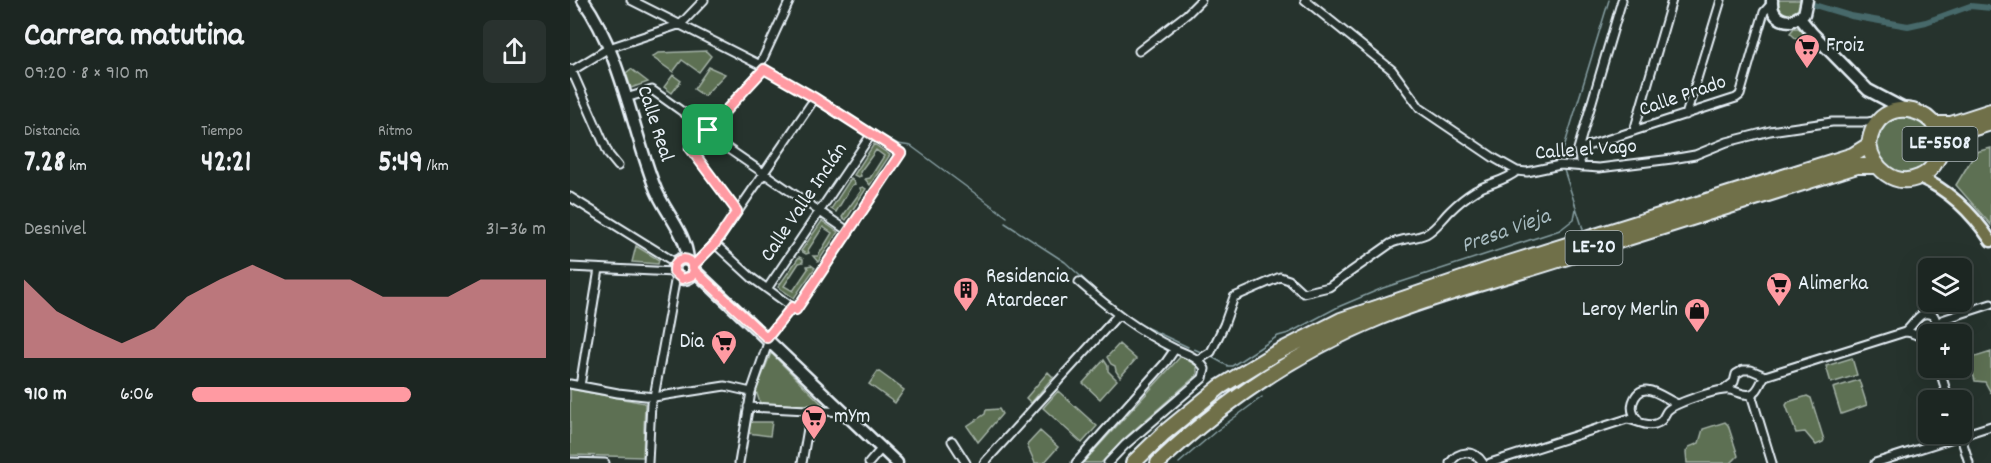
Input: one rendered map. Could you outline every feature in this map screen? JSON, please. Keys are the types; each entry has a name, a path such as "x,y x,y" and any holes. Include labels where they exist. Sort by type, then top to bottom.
{"highway":[{"name":"LE-5508","path":"1904,109 1921,113 1934,124 1939,137 1937,157 1928,171 1906,180 1883,173 1871,154 1870,140 1882,117 1904,109"},
{"path":"1934,124 1951,124 1991,111"},
{"path":"1937,157 1947,141 1956,135 1991,123"},
{"name":"LE-20","path":"1145,463 1196,417 1251,376 1299,347 1380,307 1500,266 1853,154 1870,140"},
{"name":"LE-20","path":"1158,463 1223,407 1281,368 1346,332 1422,303 1857,166 1877,166"},
{"path":"1170,463 1206,431 1291,369 1366,327 1422,303"},
{"path":"1134,463 1164,433 1220,387 1246,370 1318,331 1380,307"}],"main road":[{"path":"1937,157 1942,189"},
{"path":"1918,177 1942,189 1973,218 1991,241"}],"street":[{"name":"Calle Real","path":"583,0 595,17 609,48 654,187 681,234 692,265"},
{"path":"631,0 762,67 901,153 796,310 767,289 715,244"},
{"path":"618,166 609,155 571,71 609,48 681,24 704,0"},
{"path":"737,211 690,148 762,67 790,0"},
{"path":"1139,51 1187,14 1201,0"},
{"name":"Calle el Vago","path":"1305,0 1392,70 1420,108 1517,171 1527,172 1564,166 1599,168 1672,159 1695,155 1727,142 1770,131 1832,122 1868,122 1882,117"},
{"path":"1581,166 1578,148 1622,0"},
{"path":"1634,131 1672,0"},
{"path":"1686,115 1721,0"},
{"path":"1772,2 1774,13 1782,20 1791,21 1800,18 1806,10 1806,0"},
{"name":"Calle Prado","path":"1578,148 1732,100 1740,95 1764,12 1772,2"},
{"name":"LE-5508","path":"1800,18 1868,90 1904,109"},
{"path":"626,98 652,90 708,130 711,137 848,231"},
{"name":"LE-5508","path":"1874,94 1883,104 1882,117"},
{"path":"570,197 664,255 685,279 692,276 692,265 715,244 815,98"},
{"path":"1854,122 1866,127 1870,140"},
{"name":"Calle Valle Inclán","path":"767,289 871,135"},
{"path":"1198,360 1208,354 1224,325 1234,297 1242,292 1280,277 1289,280 1303,293 1329,287 1390,244 1400,239 1424,235 1434,229 1450,210 1475,191 1492,182 1512,176 1517,171"},
{"path":"660,273 666,262 664,255"},
{"path":"648,463 651,403 654,397 676,270 682,259 692,265 897,463"},
{"path":"570,267 660,273 676,270"},
{"path":"580,386 599,270"},
{"path":"1079,282 1141,331 1198,360 1205,369 1203,378 1131,440 1108,463"},
{"path":"1914,329 1916,317 1922,314 1930,314 1939,322 1991,304"},
{"path":"739,463 751,392 768,339 792,307"},
{"path":"984,463 1118,315"},
{"path":"1761,378 1914,329"},
{"path":"1914,329 1918,334"},
{"path":"1076,463 1175,349"},
{"path":"1735,386 1736,375 1743,370 1751,370 1761,378"},
{"path":"1735,386 1743,394 1750,394 1757,390 1761,378"},
{"path":"570,384 654,397 725,386 751,392"},
{"path":"1667,411 1678,404 1735,386"},
{"path":"1628,419 1633,411 1634,400 1645,391 1658,392 1666,400 1678,404"},
{"path":"1750,394 1772,463"},
{"path":"1490,463 1628,419 1638,420 1647,425 1657,424 1667,411 1666,400"},
{"path":"748,407 844,412"},
{"path":"802,463 811,411"},
{"path":"1633,411 1638,420"},
{"path":"1972,432 1991,426"},
{"path":"951,441 966,463"},
{"path":"1875,463 1933,444"},
{"path":"1963,444 1969,463"},
{"path":"869,463 882,448"},
{"path":"1450,463 1454,457 1465,453 1476,455 1483,463"},
{"path":"570,462 605,463"}],"green space":[{"path":"1775,0 1803,0 1802,10 1791,18 1779,13"},
{"path":"1794,28 1799,28 1819,51 1808,50 1790,33"},
{"path":"706,51 711,56 699,72 682,60 673,72 652,57 658,53"},
{"path":"709,67 725,74 704,96 694,89"},
{"path":"631,69 648,82 631,88 626,73"},
{"path":"673,75 681,81 672,93 664,87"},
{"path":"1899,114 1925,122 1935,139 1934,153 1927,165 1910,174 1892,172 1875,150 1879,127"},
{"path":"874,144 890,155 870,185 865,179 870,178 884,156 876,150 860,172 861,176 854,175"},
{"path":"1991,148 1991,225 1956,185 1976,152"},
{"path":"851,178 855,184 852,185 836,212 831,209"},
{"path":"860,188 866,189 846,220 842,217 861,191"},
{"path":"822,221 838,232 818,262 813,256 818,256 832,233 823,227 808,250 809,253 801,251"},
{"path":"636,246 659,260 658,264 632,262"},
{"path":"799,257 803,259 803,262 799,263 784,286 793,291 808,269 807,266 811,265 815,268 794,298 778,287"},
{"path":"1119,344 1136,359 1120,377 1115,366 1107,357"},
{"path":"1991,352 1991,393 1985,382 1975,381 1972,358"},
{"path":"771,353 824,406 760,403 756,391"},
{"path":"1181,356 1197,366 1197,375 1125,438 1101,463 1083,463"},
{"path":"1852,358 1857,375 1831,383 1826,366"},
{"path":"1104,360 1108,371 1117,380 1100,399 1083,383"},
{"path":"878,371 904,390 895,403 869,384"},
{"path":"1048,372 1053,377 1031,403 1026,398"},
{"path":"1859,380 1867,405 1841,414 1833,388"},
{"path":"570,389 645,403 643,457 570,455"},
{"path":"1058,391 1097,426 1082,443 1043,408"},
{"path":"1807,396 1811,398 1824,440 1816,445 1805,432 1796,433 1786,405 1788,402"},
{"path":"999,409 1002,414 978,442 967,426 985,414 986,410"},
{"path":"749,422 772,422 770,436 748,433"},
{"path":"1725,422 1738,456 1731,463 1687,463 1686,452 1689,447 1699,443 1703,429"},
{"path":"1040,431 1058,447 1044,463 1035,463 1027,445"}],"waterway":[{"name":"Presa Vieja","path":"1562,162 1562,154 1609,0"},
{"path":"1811,4 1851,16 1908,26 1970,6 1991,8"},
{"path":"875,132 898,144 911,146 1007,217"},
{"name":"Presa Vieja","path":"1563,167 1583,229"},
{"name":"Presa Vieja","path":"1210,356 1232,366 1278,336 1289,333 1338,307 1383,288 1560,230 1574,219 1576,209"},
{"path":"1005,223 1065,262 1113,306"},
{"path":"1124,314 1137,323 1188,347"},
{"path":"1194,349 1203,353"},
{"name":"Presa Vieja","path":"1179,463 1215,432 1262,397"}],"place":[{"name":"Froiz","path":"1807,70"},
{"name":"Alimerka","path":"1779,308"},
{"name":"Residencia Atardecer","path":"966,313"},
{"name":"Leroy Merlin","path":"1697,334"},
{"name":"Dia","path":"724,366"},
{"name":"mYm","path":"814,441"}],"route":[{"path":"708,130 690,148 737,211 719,239 694,265 692,276 682,279 674,272 676,262 682,259 690,261 694,265 694,270 767,338 792,307 796,310 901,153 815,98 764,69 708,130"}]}
